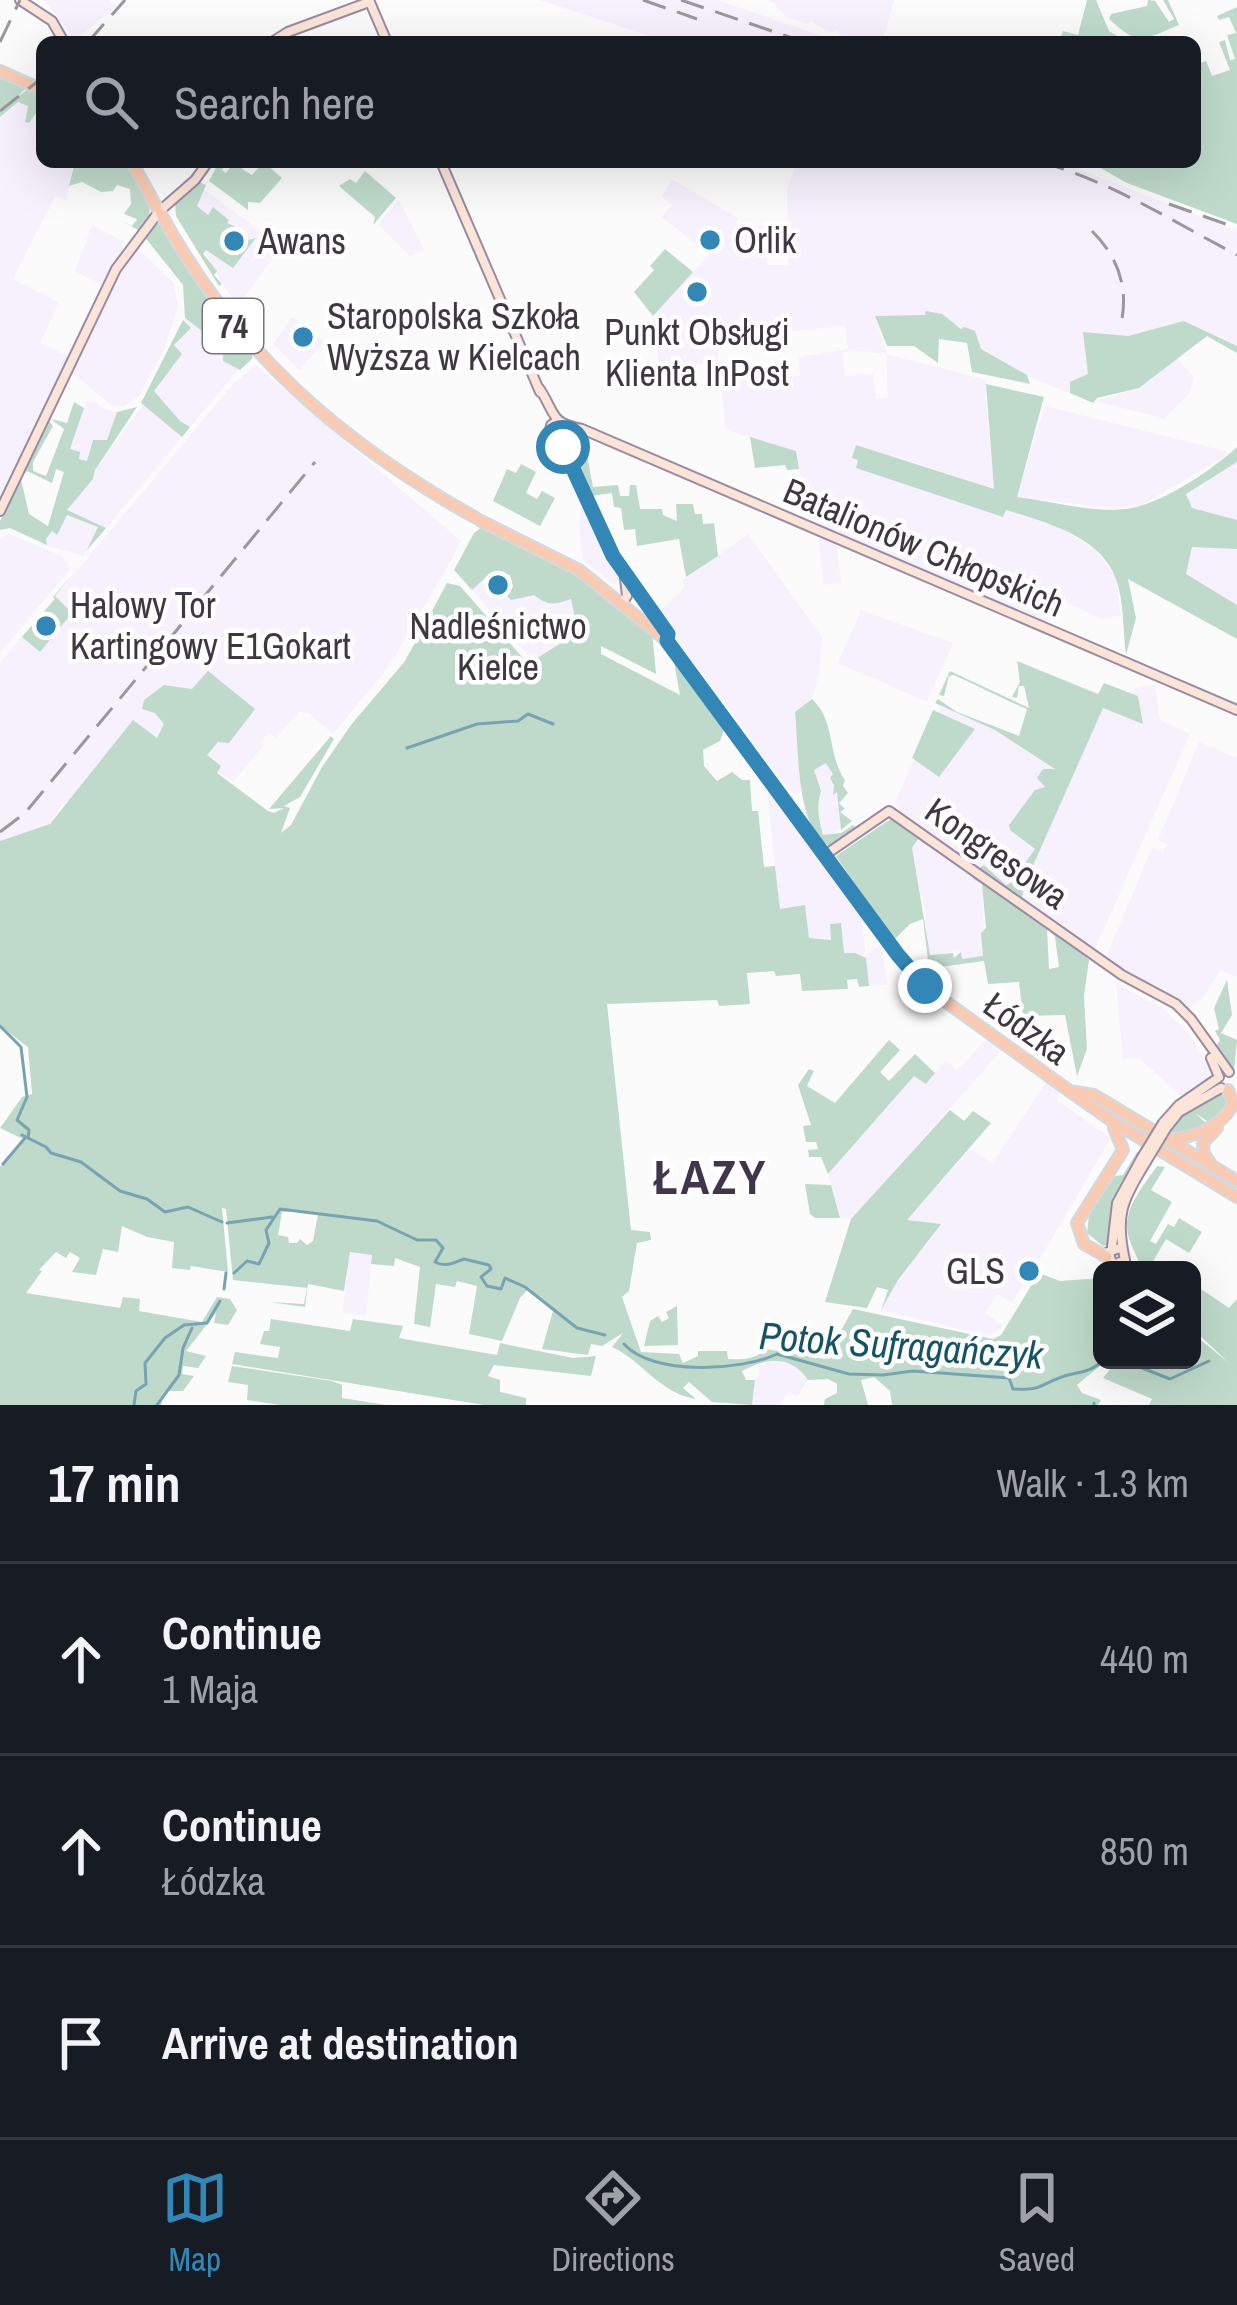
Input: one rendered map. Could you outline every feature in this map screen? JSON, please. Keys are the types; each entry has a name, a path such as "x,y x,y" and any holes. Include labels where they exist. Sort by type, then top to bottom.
{"main road":[{"path":"0,70 36,87"},
{"name":"Łódzka","path":"136,168 210,296 276,373 406,478 525,545 561,558 667,641 925,986 1104,1115 1177,1150 1237,1193"},
{"path":"1221,1124 1233,1106 1230,1082"},
{"path":"1072,1093 1114,1128 1237,1193"},
{"path":"1072,1093 1094,1094 1219,1170"},
{"path":"1165,1139 1206,1131 1237,1108"},
{"path":"1112,1251 1089,1241 1083,1222 1123,1146 1114,1128"},
{"path":"1206,1131 1204,1154 1237,1193"},
{"path":"1111,1174 1132,1150 1156,1153"}],"street":[{"path":"20,0 52,20 61,36"},
{"path":"282,36 369,1 384,36"},
{"path":"0,511 116,268 160,210 204,168"},
{"path":"443,168 625,581 668,634 667,641"},
{"name":"Batalionów Chłopskich","path":"559,429 591,433 1237,710"},
{"path":"623,602 625,581"},
{"name":"Kongresowa","path":"825,855 886,810 1109,970 1179,1014 1230,1082"},
{"path":"1112,1251 1117,1203 1166,1125 1183,1102 1230,1082"}],"shaded area":[{"path":"45,0 109,0 117,6 80,36 72,36"},
{"path":"540,0 718,0 822,36 650,36"},
{"path":"770,0 894,0 884,36 841,36 837,30 831,33 810,21 806,24 787,17"},
{"path":"19,101 28,105 25,121 29,123 36,112 36,168 74,168 66,200 55,197 13,279 59,302 40,343 68,356 0,495 0,118"},
{"path":"795,168 1076,168 1237,231 1237,346 1185,321 1128,336 1085,352 1088,374 1070,382 1070,393 981,349 971,332 940,317 875,317 887,354 987,380 995,489 895,456 858,460 856,468 1002,517 1005,510 1059,527 1095,550 1116,577 1121,616 1100,618 1057,599 1047,600 1048,629 836,540 841,583 824,585 813,496 803,496 796,451 726,430 721,384 732,380 730,364 751,362 754,382 800,376 799,357 848,349 845,326 716,339 719,363 659,369 653,316 709,255 662,217 672,205 661,196 673,180 738,218 736,225 768,225 767,265 788,265 787,189","holes":["842,352 886,354 888,398 876,399 873,374 845,376"]},
{"name":"Awans","path":"198,185 281,246 238,306 190,236"},
{"path":"399,200 424,250 410,256 378,224"},
{"path":"92,225 126,243 101,285 75,271"},
{"path":"136,246 174,284 178,307 163,352 139,396 123,407 113,407 73,373"},
{"path":"184,303 247,359 83,556 41,544 142,406 185,319"},
{"path":"292,317 325,342 299,370 273,344"},
{"path":"1176,357 1193,377 1190,393 1164,419 1095,401 1139,388"},
{"path":"256,365 461,541 443,575 386,670 333,734 308,713 299,712 276,738 268,733 261,742 264,745 233,782 162,733 62,805 50,824 0,841 0,663 233,384"},
{"path":"96,401 101,408 117,412 107,441 93,440 87,461 78,459 70,449 86,402"},
{"path":"1045,406 1226,451 1226,456 1140,506 1111,508 1016,497"},
{"path":"1237,462 1237,520 1191,508 1186,494"},
{"path":"582,498 620,580 614,584 583,560"},
{"path":"8,534 60,555 71,568 0,653 0,539"},
{"path":"748,534 822,637 812,699 795,712 803,792 792,793 775,775 656,616 685,587 682,581"},
{"path":"1192,547 1237,549 1237,605 1185,574"},
{"path":"510,574 513,587 527,594 571,599 578,632 533,661 472,590 487,576"},
{"path":"861,610 953,643 927,702 838,663"},
{"path":"1155,685 1160,720 1190,734 1095,949 898,809 895,802 942,706 1052,752 1066,786 1103,707 1142,723 1135,688"},
{"path":"1199,742 1237,758 1237,977 1221,970 1201,1000 1189,1008 1107,955 1152,848 1163,852 1167,844 1158,840"},
{"path":"826,759 835,774 841,828 823,841 812,769"},
{"path":"766,781 861,914 866,955 882,943 887,985 869,986 866,958 844,954 831,940 809,938 805,906 780,910"},
{"path":"918,839 983,884 984,956 962,959 960,951 929,955 923,896 916,893 912,849"},
{"path":"1116,983 1161,1007 1188,1032 1212,1072 1207,1081 1181,1096 1139,1058 1123,1059"},
{"path":"986,1039 1002,1050 851,1219 840,1218 828,1174 915,1075 926,1084 946,1061 958,1070"},
{"path":"1047,1081 1060,1089 1057,1100 1111,1138 1012,1302 997,1294 985,1313 1002,1325 1000,1329 989,1336 881,1310 940,1225 906,1221 970,1149 992,1163"},
{"path":"349,1252 372,1255 366,1316 343,1313"},
{"path":"775,1358 797,1365 808,1380 797,1397 788,1392 779,1405 752,1405 758,1367"}],"green space":[{"path":"1087,0 1096,0 1109,31 1117,36 1061,36 1063,31 1078,35"},
{"path":"1148,0 1155,1 1169,22 1174,19 1163,0 1168,0 1179,25 1156,35 1132,36 1109,19 1111,14 1147,6"},
{"path":"1237,7 1237,224 1127,183 1101,168 1201,168 1201,63 1206,61 1212,76 1230,70 1219,42 1225,40 1230,60 1235,59 1227,35 1236,33 1229,17 1219,20 1217,16"},
{"path":"0,73 28,86 17,97 31,87 36,89 36,113 29,123 25,122 28,106 18,102 0,117 11,101 0,109"},
{"path":"74,168 132,168 149,203 150,217 138,230 122,221 132,226 137,219 124,214 131,204 130,189 117,185 113,191 101,192 82,182 69,186"},
{"path":"216,168 226,173 230,168 243,168 252,175 258,168 271,168 282,178 260,203 248,202 248,210 209,181"},
{"path":"365,171 396,198 373,225 375,217 339,186 350,179 356,183"},
{"path":"199,182 206,185 197,206 208,215 213,207 238,228 236,232 248,240 256,238 233,268 206,250 203,254 217,271 219,286 176,216 175,203"},
{"path":"155,223 164,225 176,251 253,352 240,370 223,361 223,347 185,318 183,285 144,236"},
{"path":"665,249 693,272 653,316 634,292"},
{"path":"926,311 975,331 981,349 1027,375 1030,384 972,372 967,343 939,339 938,363 914,346 887,346 875,316 925,315"},
{"path":"183,320 191,328 174,345 182,354 154,391 190,427 182,437 141,403"},
{"path":"1184,321 1237,346 1237,353 1207,336 1139,388 1093,403 1070,393 1070,382 1088,374 1083,332 1128,336"},
{"path":"986,384 1044,397 1017,497 1095,509 1140,506 1192,481 1237,447 1237,462 1186,494 1192,508 1237,520 1237,549 1192,547 1186,574 1237,605 1237,639 1128,579 1136,618 1126,655 1116,579 1109,564 1085,541 1006,510 1003,517 856,468 858,460 852,458 856,445 994,489"},
{"path":"74,402 84,408 70,449 87,461 93,440 107,440 117,412 137,407 93,479 67,510 106,528 87,550 98,527 67,515 57,535 52,531 46,539 47,545 10,528 0,530 21,479 29,514 48,526 64,472 56,469 52,483 27,471 22,476 49,421 53,426 33,462 33,471 46,476 64,429 51,419 67,423"},
{"path":"568,432 576,433 578,450 586,450 593,487 618,485 620,496 629,496 630,485 636,485 640,509 662,509 663,515 677,521 676,504 693,504 703,524 714,523 718,556 686,577 679,539 637,546 635,529 624,530 621,508 614,507 612,493 591,496 564,438"},
{"path":"750,437 796,451 799,469 787,470 785,465 755,468"},
{"path":"521,464 536,472 526,493 537,499 542,491 555,498 540,526 493,501 507,469 516,473"},
{"path":"482,527 565,564 652,631 656,674 601,646 601,654 680,695 673,656 725,727 720,741 703,750 704,766 717,781 732,772 750,780 764,867 775,866 780,909 805,905 809,938 831,940 830,924 841,923 844,953 866,958 869,986 859,987 857,979 847,980 848,989 802,991 800,974 776,976 774,971 747,973 750,1004 719,1006 717,1000 607,1004 631,1230 650,1232 651,1240 637,1243 629,1291 622,1297 641,1352 679,1354 683,1363 698,1356 698,1351 727,1351 728,1359 739,1359 766,1349 825,1359 853,1309 993,1339 1001,1335 1039,1273 1060,1281 1093,1279 1096,1369 1077,1385 1082,1393 1101,1400 1098,1405 892,1405 890,1391 874,1377 861,1380 868,1405 824,1405 825,1399 837,1393 837,1384 828,1379 808,1380 793,1366 777,1361 742,1371 746,1380 755,1380 752,1405 712,1402 689,1382 683,1388 696,1399 662,1384 612,1347 623,1333 602,1346 591,1344 588,1355 542,1349 553,1311 529,1288 502,1341 469,1334 477,1286 457,1281 455,1287 436,1284 430,1327 414,1324 420,1267 395,1258 394,1266 371,1264 372,1255 350,1252 344,1291 308,1284 305,1307 269,1302 304,1304 307,1288 233,1280 226,1209 222,1208 228,1272 172,1268 174,1242 122,1226 118,1252 103,1249 96,1275 72,1272 80,1258 56,1252 26,1293 120,1308 123,1297 140,1299 139,1311 202,1322 217,1297 230,1299 237,1310 228,1325 214,1323 216,1313 186,1351 206,1356 198,1368 183,1366 182,1374 194,1376 183,1391 165,1391 161,1405 0,1405 0,1167 23,1139 0,1128 22,1097 32,1094 28,1047 0,1026 0,841 50,824 133,720 157,738 164,724 155,713 142,709 144,700 164,685 192,689 208,671 255,709 229,743 218,742 207,755 221,766 217,773 274,813 284,808 269,809 331,736 334,739 300,797 284,806 290,808 281,833 291,825 351,725 405,661 447,583 460,586 528,664 578,632 571,599 551,603 534,595 511,600 506,595 513,587 510,575 487,576 472,590 454,570","holes":["282,1212 318,1214 313,1241 289,1243 288,1237 278,1235"]},
{"name":"Halowy Tor Kartingowy E1Gokart","path":"74,573 55,596 72,613 40,652 22,637 55,599 53,597"},
{"path":"1017,661 1098,694 1104,683 1138,696 1143,724 1103,708 1021,900 979,868 984,865 1006,885 1011,883 1035,849 1009,825 1035,790 1045,787 1037,778 1043,769 1055,769 995,730 935,703 938,699 957,712 1019,736 1027,709 954,675 949,676 944,696 939,695 950,671 1029,708 1024,686 1019,686 1017,698 1012,697 1020,682"},
{"path":"812,699 825,717 845,780 848,793 839,803 845,809 840,812 852,821 841,830 833,774 826,763 814,770 821,791 823,835 856,828 832,847 811,825 801,787 795,712"},
{"path":"933,710 975,729 939,777 912,758"},
{"path":"892,818 966,871 918,839 912,848 930,955 983,956 981,933 986,928 982,884 973,879 976,876 1047,929 1049,969 1059,967 1050,931 1089,960 1084,996 1087,1049 1077,1076 1065,1015 1023,1016 1019,982 988,984 984,961 940,967 943,994 931,985 923,919 910,924 893,941 836,856"},
{"path":"1227,980 1232,1015 1221,1033 1237,1040 1234,1070 1215,1048 1220,1040 1214,1008"},
{"path":"889,1040 900,1050 880,1072 889,1081 915,1054 935,1073 926,1084 914,1076 828,1174 821,1157 809,1157 808,1150 818,1149 816,1142 806,1142 803,1126 811,1125 798,1085 809,1069 814,1071 807,1086 835,1103"},
{"path":"1219,1091 1226,1093 1230,1107 1210,1123 1195,1113 1207,1124 1182,1136 1167,1135 1180,1116"},
{"path":"950,1110 964,1121 973,1111 991,1123 907,1220 941,1224 881,1310 888,1290 877,1287 867,1308 825,1302 851,1219"},
{"path":"1137,1152 1142,1152 1116,1198 1109,1245 1103,1246 1087,1233 1089,1215"},
{"path":"1157,1166 1165,1167 1151,1190 1172,1202 1150,1241 1156,1244 1168,1224 1174,1227 1179,1218 1202,1232 1189,1253 1166,1239 1153,1261 1138,1261 1127,1231 1134,1201"},
{"path":"805,1184 831,1185 840,1218 810,1214"},
{"path":"1201,1289 1229,1308 1237,1299 1237,1405 1149,1405 1152,1399 1103,1378 1110,1369 1201,1369 1201,1340 1229,1363 1201,1337"},
{"path":"677,1306 678,1345 644,1346 650,1321 658,1316 662,1322 669,1318 666,1312"},
{"path":"271,1319 350,1331 353,1319 403,1326 399,1338 497,1355 500,1343 573,1358 596,1356 591,1376 494,1365 488,1376 500,1380 500,1392 526,1398 526,1405 484,1405 232,1364 235,1352 278,1358 280,1347 260,1344"},
{"path":"232,1366 332,1381 342,1385 342,1398 386,1405 280,1405 247,1400 248,1385 228,1382"}],"waterway":[{"path":"407,748 477,724 518,721 528,714 553,724"},
{"path":"0,1026 21,1047 27,1097 17,1120 29,1130 28,1138"},
{"path":"22,1135 51,1153 81,1162 120,1191 147,1199 165,1212 188,1207 222,1222"},
{"path":"3,1164 25,1138"},
{"name":"Potok Sufragańczyk","path":"234,1273 247,1261 259,1264 269,1243 266,1230 280,1209 377,1221 417,1240 436,1240 443,1248 435,1262 464,1259 489,1265 491,1269 481,1277 487,1286 501,1289 505,1278 525,1287 577,1328 605,1335"},
{"path":"227,1223 272,1217"},
{"name":"Potok Sufragańczyk","path":"224,1289 226,1273"},
{"name":"Potok Sufragańczyk","path":"134,1405 136,1391 146,1384 145,1363 165,1338 184,1325 207,1323 220,1301"},
{"path":"157,1405 179,1375 192,1328"},
{"name":"Potok Sufragańczyk","path":"624,1344 637,1354 675,1366 720,1367 777,1354 849,1374 913,1371 1009,1378 1013,1389 1038,1387 1093,1367"},
{"name":"Potok Sufragańczyk","path":"1201,1365 1209,1361"},
{"name":"Potok Sufragańczyk","path":"1145,1369 1170,1379 1192,1369"}],"railway":[{"path":"0,42 20,0"},
{"path":"93,36 125,0"},
{"path":"643,0 697,19"},
{"path":"681,0 786,36"},
{"path":"0,111 36,83"},
{"path":"1060,168 1117,191 1237,255"},
{"path":"1169,204 1237,228"},
{"path":"1092,231 1119,273 1124,298 1121,324"},
{"path":"198,604 315,462"},
{"path":"0,832 25,813 195,608"}],"place":[{"name":"Orlik","path":"710,240"},
{"name":"Awans","path":"234,241"},
{"name":"Punkt Obsługi Klienta InPost","path":"697,292"},
{"name":"Staropolska Szkoła Wyższa w Kielcach","path":"303,337"},
{"name":"Nadleśnictwo Kielce","path":"498,585"},
{"name":"Halowy Tor Kartingowy E1Gokart","path":"46,626"},
{"name":"GLS","path":"1029,1271"}],"district":[{"name":"ŁAZY","path":"711,1177"}],"route":[{"path":"563,447 613,556 668,634 667,641 925,986"}]}
